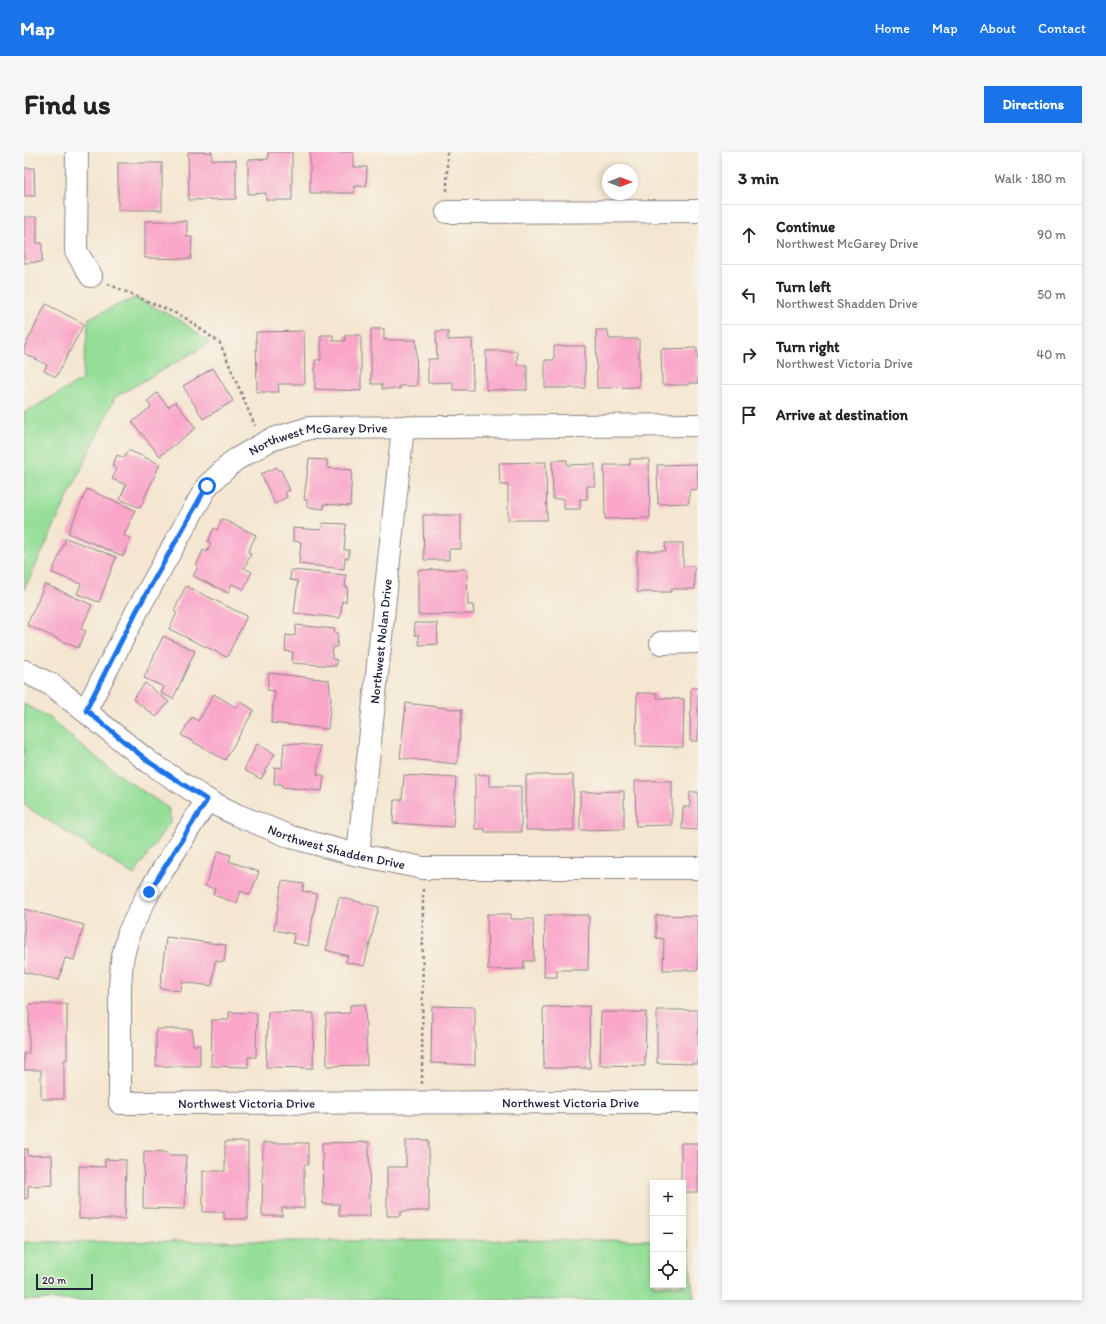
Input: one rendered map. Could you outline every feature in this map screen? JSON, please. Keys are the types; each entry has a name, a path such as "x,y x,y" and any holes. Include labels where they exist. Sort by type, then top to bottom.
{"street":[{"path":"77,152 76,251 91,276"},
{"path":"447,212 698,211"},
{"name":"Northwest McGarey Drive","path":"86,710 137,610 207,486 235,460 270,440 309,428 698,425"},
{"name":"Northwest Nolan Drive","path":"358,855 403,427"},
{"path":"661,643 698,642"},
{"name":"Northwest Shadden Drive","path":"24,671 52,685 86,710 149,762 207,800 236,815 291,837 358,855 423,868 698,868"},
{"name":"Northwest Victoria Drive","path":"207,800 149,892 129,932 122,960 120,986 120,1103 698,1102"}],"path":[{"path":"447,152 447,212"},
{"path":"91,276 184,317 220,343 263,444"},
{"path":"422,1102 423,868"}],"green space":[{"path":"135,298 180,320 210,343 115,397 24,590 24,413 82,380 89,318"},
{"path":"24,704 50,718 84,748 128,781 168,808 171,820 134,875 24,805"},
{"path":"650,1240 650,1288 686,1288 687,1240 694,1300 24,1300 24,1242"}],"building":[{"path":"188,152 212,152 212,160 236,160 236,199 189,200"},
{"path":"268,152 292,152 292,200 266,200 266,193 248,194 248,160 268,159"},
{"path":"310,152 353,152 353,167 367,167 366,186 354,186 354,193 310,193"},
{"path":"118,163 162,163 162,210 118,210"},
{"path":"24,168 34,168 35,196 24,196"},
{"path":"24,217 37,217 37,243 42,243 42,262 24,263"},
{"path":"145,221 187,221 187,237 192,237 191,259 145,258"},
{"path":"46,304 84,324 56,377 44,371 47,365 24,353 24,348"},
{"path":"371,329 384,329 384,340 416,340 417,386 399,386 400,389 382,389 382,384 371,384"},
{"path":"596,330 608,330 609,339 639,339 639,387 597,388"},
{"path":"304,331 305,384 278,384 279,392 257,392 256,332"},
{"path":"436,331 448,331 448,340 472,339 473,390 453,390 453,382 428,383 428,359 437,359"},
{"path":"321,335 333,335 333,341 345,341 345,335 361,335 361,391 315,389 315,360 321,360"},
{"path":"554,346 585,346 585,388 545,388 545,360 554,360"},
{"path":"697,348 698,383 688,383 688,385 662,385 661,349"},
{"path":"486,351 517,351 517,365 527,365 527,390 486,390"},
{"path":"213,368 233,401 203,419 183,386"},
{"path":"157,393 168,407 175,402 196,428 160,456 132,422 151,407 147,401"},
{"path":"128,450 160,464 140,508 120,499 126,485 112,479 117,469 112,466 117,455 124,458"},
{"path":"309,459 327,460 327,468 352,470 350,506 324,504 324,509 307,507 307,500 304,500"},
{"path":"630,459 649,459 650,518 605,519 604,465 630,465"},
{"path":"552,460 567,460 567,465 595,464 595,486 587,486 587,499 580,499 580,509 564,509 564,499 553,499"},
{"path":"546,462 547,520 508,520 508,485 500,485 499,463"},
{"path":"697,464 698,489 689,490 689,503 658,504 657,465"},
{"path":"277,467 279,471 281,470 290,490 285,492 287,497 275,504 261,474"},
{"path":"87,489 135,510 124,536 131,538 123,556 68,533"},
{"path":"423,515 461,515 461,549 449,549 449,560 424,560"},
{"path":"222,519 256,535 248,552 251,554 244,568 252,572 244,589 232,584 228,593 193,576 198,567 196,566 203,550 207,552 211,543 208,542 214,528 217,530"},
{"path":"322,523 346,524 344,550 349,550 349,558 345,558 344,569 299,564 301,542 293,541 293,528 321,530"},
{"path":"66,538 116,557 99,602 77,594 81,584 52,573"},
{"path":"665,543 683,543 683,566 694,566 695,589 671,589 671,592 637,592 637,551 666,551"},
{"path":"467,569 468,605 473,605 474,614 418,615 418,570"},
{"path":"291,570 346,575 345,587 348,587 346,602 342,601 340,618 294,613 298,581 290,580"},
{"path":"45,584 92,605 81,629 86,631 78,648 27,625"},
{"path":"186,586 247,616 227,657 169,629 177,613 174,611"},
{"path":"414,623 437,623 438,644 419,645 419,635 415,635"},
{"path":"296,625 335,629 334,633 338,633 337,647 333,647 332,659 337,660 336,666 292,663 293,652 285,651 286,635 295,636"},
{"path":"163,636 195,651 173,699 161,693 164,687 144,678"},
{"path":"269,673 329,680 331,699 328,729 271,723 275,691 267,690"},
{"path":"145,683 169,702 156,717 133,699"},
{"path":"691,688 698,688 698,741 690,741"},
{"path":"637,693 657,693 657,698 684,699 683,747 636,746"},
{"path":"214,694 237,708 241,702 254,710 225,760 181,735 192,717 198,721"},
{"path":"406,703 462,710 457,764 400,758"},
{"path":"284,743 320,746 317,775 324,775 322,791 281,787 282,784 274,784 275,767 282,768"},
{"path":"257,744 275,754 261,779 244,770"},
{"path":"475,774 489,775 489,786 521,786 521,832 485,832 485,829 475,829"},
{"path":"404,775 456,778 453,827 393,823 394,800 402,800"},
{"path":"526,775 573,775 574,830 526,830"},
{"path":"635,781 672,781 672,825 636,826"},
{"path":"624,791 624,829 580,830 580,792"},
{"path":"690,792 698,792 698,830 682,829 683,807 690,807"},
{"path":"218,851 231,855 229,861 259,872 250,895 241,891 237,903 213,895 215,889 205,886"},
{"path":"282,881 304,884 302,891 317,894 308,946 293,943 294,934 274,930"},
{"path":"339,897 379,907 364,966 346,962 348,956 326,950"},
{"path":"24,909 84,925 74,960 65,958 59,980 24,972"},
{"path":"487,914 511,914 511,919 533,919 534,961 524,961 524,969 488,970"},
{"path":"545,915 589,915 588,970 557,970 557,977 544,977"},
{"path":"656,915 698,916 698,970 663,970 664,939 656,938"},
{"path":"166,937 226,945 224,962 215,961 212,986 182,982 181,991 160,988"},
{"path":"29,1004 67,1004 67,1060 64,1060 64,1099 41,1099 41,1070 24,1070 24,1053 29,1053"},
{"path":"365,1004 367,1065 327,1066 326,1014 350,1013 350,1005"},
{"path":"432,1006 475,1007 475,1065 431,1063"},
{"path":"589,1006 590,1068 544,1068 543,1007"},
{"path":"657,1010 698,1010 698,1064 657,1063"},
{"path":"229,1012 257,1013 256,1057 248,1057 248,1067 211,1066 212,1020 229,1020"},
{"path":"268,1012 314,1013 313,1068 266,1067"},
{"path":"601,1012 646,1012 645,1066 600,1065"},
{"path":"156,1029 192,1029 193,1045 200,1045 200,1066 156,1066"},
{"path":"406,1140 429,1140 429,1211 401,1211 401,1216 387,1216 387,1167 406,1167"},
{"path":"225,1142 248,1142 248,1219 224,1219 224,1212 203,1212 203,1171 225,1171"},
{"path":"369,1142 370,1216 339,1216 339,1204 323,1204 322,1143"},
{"path":"263,1143 308,1143 308,1165 304,1165 304,1208 282,1208 282,1216 262,1216"},
{"path":"681,1143 698,1143 698,1192 686,1192 686,1180 681,1180"},
{"path":"24,1149 28,1149 28,1156 52,1155 53,1185 28,1186 28,1198 24,1199"},
{"path":"144,1151 168,1152 168,1155 186,1155 185,1209 143,1208"},
{"path":"105,1159 126,1160 125,1219 79,1219 79,1166 105,1167"}],"route":[{"path":"149,892 207,800 149,762 86,710 137,610 207,486"}]}
